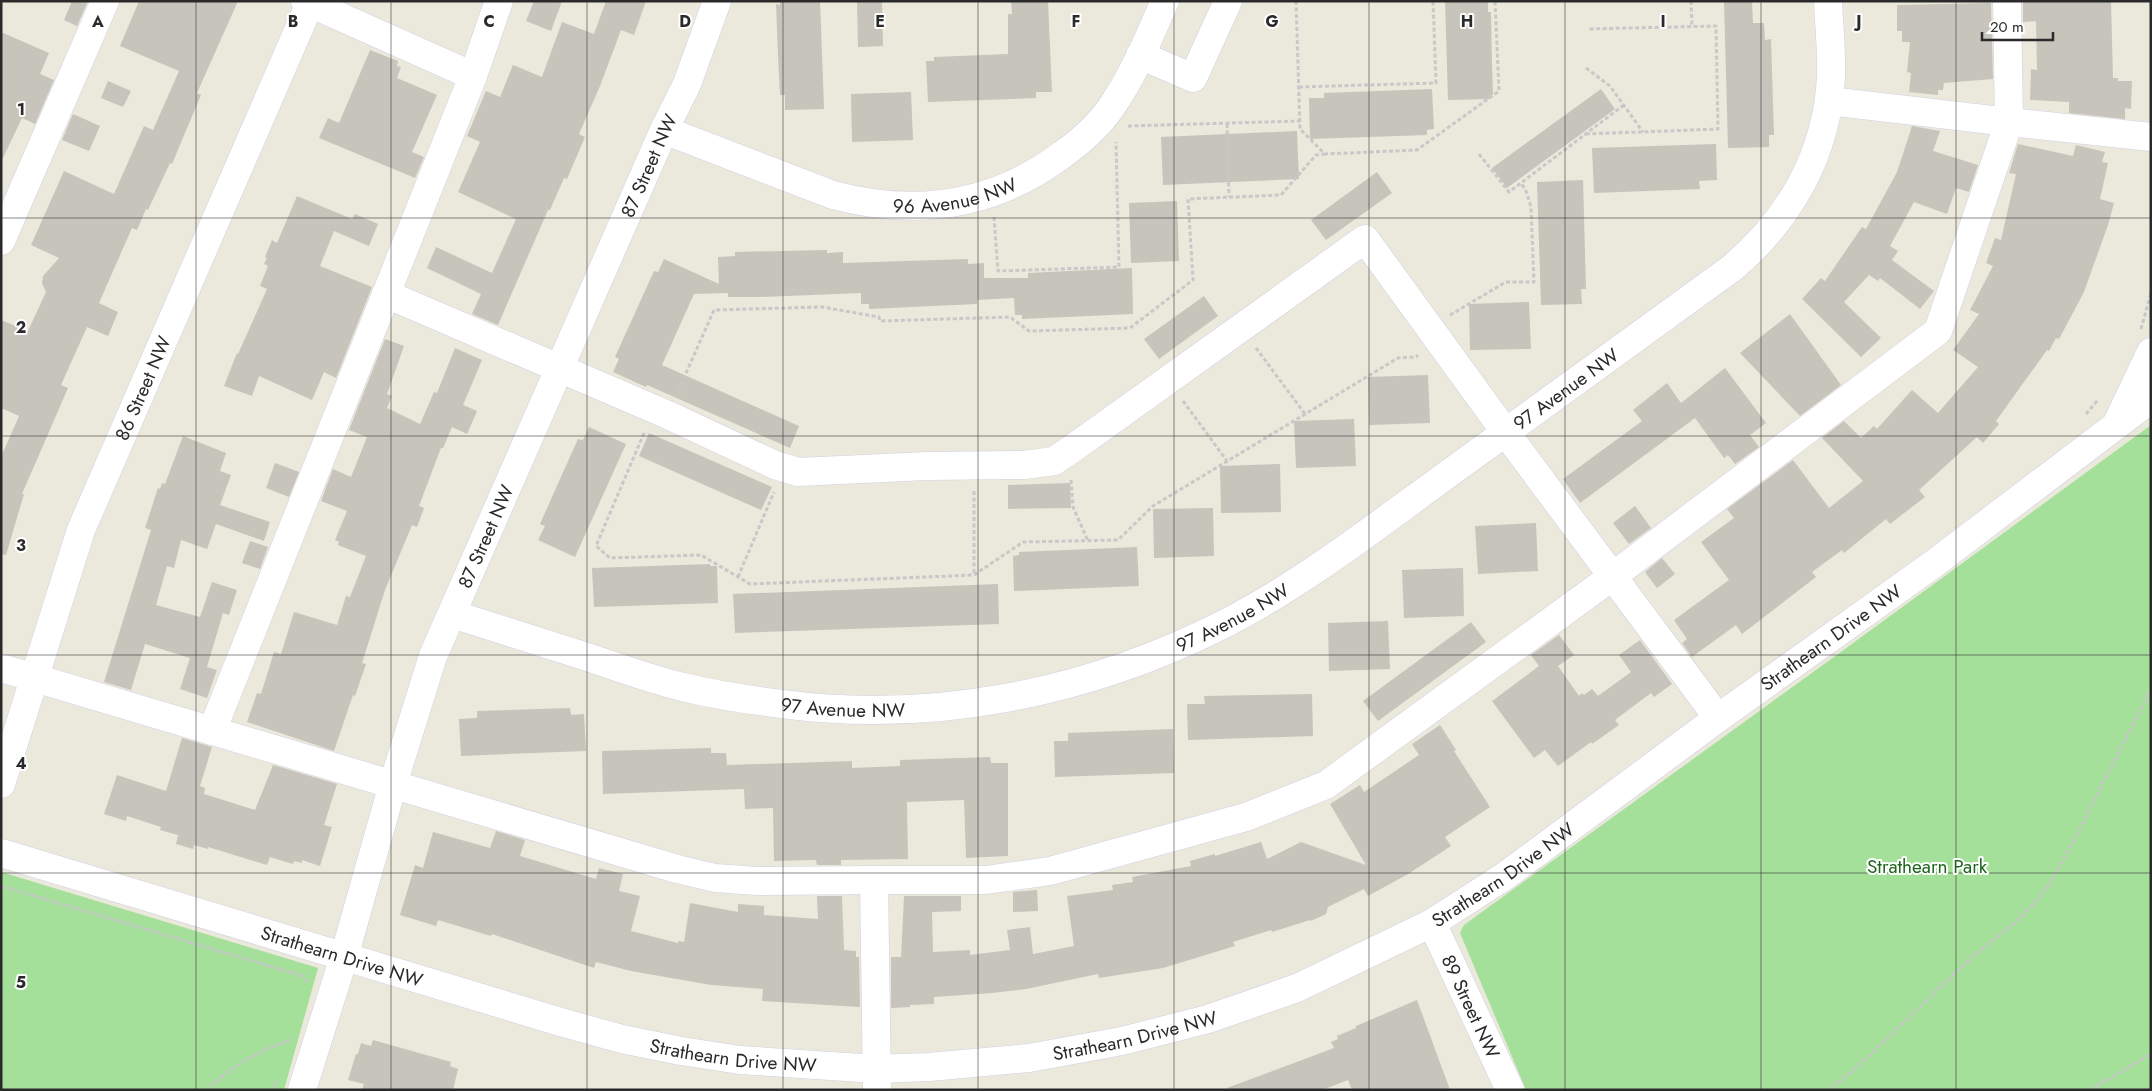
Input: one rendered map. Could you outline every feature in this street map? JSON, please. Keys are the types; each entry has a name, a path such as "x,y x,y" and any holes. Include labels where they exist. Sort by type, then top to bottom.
{"street":[{"path":"1,241 104,1"},
{"path":"212,731 473,76 499,1"},
{"name":"87 Street NW","path":"302,1090 344,957 393,784 433,656 664,130 687,84 706,37 717,1"},
{"name":"96 Avenue NW","path":"664,130 833,195 860,202 887,206 915,206 942,204 987,194 1024,179 1050,164 1075,146 1097,124 1116,100 1140,55 1165,1"},
{"path":"1140,55 1193,78 1228,1"},
{"name":"97 Avenue NW","path":"452,614 681,686 733,697 786,705 839,709 901,710 985,703 1062,686 1128,666 1225,623 1271,597 1347,547 1732,268 1766,236 1796,196 1808,171 1820,138 1829,101 1831,76 1828,1"},
{"path":"1,668 677,869 716,878 757,881 986,880 1050,871 1246,817 1326,785 1613,576 1938,331 2010,122 2007,1"},
{"path":"308,2 473,76"},
{"name":"86 Street NW","path":"1,784 81,530 308,2"},
{"path":"1829,101 2151,136"},
{"path":"386,294 661,412 784,468 798,472 927,466 1024,465 1054,461 1365,239 1506,433 1718,718"},
{"name":"Strathearn Drive NW","path":"2117,424 2146,341"},
{"name":"Strathearn Drive NW","path":"1,853 622,1039 681,1051 740,1060 800,1065 877,1079 1078,1050 1165,1031 1217,1016 1297,988 1432,923 1505,876 1718,718 1932,564 2151,399"},
{"path":"874,880 877,1079"},
{"name":"89 Street NW","path":"1432,923 1510,1090"}],"path":[{"path":"1296,1 1300,129 1324,154"},
{"path":"1299,88 1436,83 1433,1"},
{"path":"1495,1 1499,91 1418,150 1316,154 1281,195 1188,199 1193,280 1130,328 1029,331 1010,317 880,321 879,317 822,307 714,310 661,412 596,546 610,558 701,554 750,584 974,575 1023,542 1118,540 1153,506 1398,358 1416,357 1431,330 1506,282 1534,282 1531,207 1530,200 1521,183"},
{"path":"1692,1 1692,27"},
{"path":"1586,134 1718,129 1716,26 1589,30"},
{"path":"1586,68 1610,86 1643,132"},
{"path":"1479,154 1510,192 1624,105"},
{"path":"1121,126 1300,121"},
{"path":"1227,124 1229,198"},
{"path":"994,213 998,271 1119,267 1116,142"},
{"path":"2146,341 2151,293"},
{"path":"1241,328 1305,414"},
{"path":"1168,381 1227,461"},
{"path":"2080,421 2099,399"},
{"path":"1069,451 1073,507 1088,541"},
{"path":"974,466 974,575"},
{"path":"738,577 784,468"},
{"path":"1828,1090 1854,1070 1965,964 2030,908 2048,886 2151,689"},
{"path":"1,886 303,976 308,983"},
{"path":"206,1090 219,1078 262,1052 293,1040"},
{"path":"2090,1090 2151,1054"}],"green space":[{"name":"Strathearn Park","path":"2151,425 2151,1090 1526,1090 1460,933 1464,925"},
{"path":"1,872 318,968 284,1090 1,1090"}],"building":[{"path":"72,1 88,1 77,26 64,20"},
{"path":"139,1 238,1 197,93 201,95 172,164 170,163 137,230 132,228 99,303 118,312 108,336 87,327 61,385 68,388 22,494 24,494 6,555 1,554 1,457 19,416 1,408 1,320 28,331 46,292 42,283 43,276 59,258 31,245 64,171 114,194 144,126 153,130 179,71 120,46"},
{"path":"534,1 562,1 551,31 526,21"},
{"path":"606,1 646,1 634,35 621,30 579,134 585,137 567,179 564,178 550,210 548,210 498,325 472,314 481,294 427,268 436,247 492,273 516,219 458,192 480,142 467,136 486,91 500,97 513,65 542,77 562,22 594,34"},
{"path":"780,1 820,1 824,109 785,110 785,95 780,95 778,55 776,4 780,5"},
{"path":"857,1 882,1 883,46 858,47"},
{"path":"1011,1 1048,1 1052,92 1036,92 1036,98 928,102 926,61 934,61 934,57 1008,54 1008,14 1012,14"},
{"path":"1445,1 1488,1 1488,12 1491,12 1493,95 1490,95 1490,99 1448,100"},
{"path":"1724,1 1752,1 1753,23 1764,23 1765,40 1771,39 1774,135 1769,135 1769,147 1728,148"},
{"path":"2023,1 2111,1 2113,78 2118,78 2118,81 2132,81 2131,109 2125,108 2125,119 2069,113 2069,102 2030,100 2031,69 2037,70 2036,21 2023,22"},
{"path":"1991,3 1993,79 1944,83 1943,90 1938,90 1938,95 1909,92 1911,73 1907,72 1910,42 1902,42 1902,31 1897,31 1897,5"},
{"path":"1,32 49,53 40,74 54,80 35,124 22,118 1,162"},
{"path":"370,50 398,61 397,66 401,67 397,78 437,95 412,152 424,157 415,178 319,138 328,118 339,123"},
{"path":"108,81 131,91 123,107 101,98"},
{"path":"1432,89 1434,129 1427,130 1427,135 1310,139 1309,98 1324,98 1324,93"},
{"path":"1601,89 1615,109 1507,188 1492,168"},
{"path":"911,92 913,140 852,142 851,94"},
{"path":"73,114 100,126 89,151 62,140"},
{"path":"1912,126 1940,131 1933,151 1978,165 1969,192 1956,188 1947,214 1914,202 1890,246 1898,251 1892,260 1934,291 1920,309 1880,278 1878,281 1869,275 1844,302 1881,338 1861,357 1802,299 1821,278 1825,281 1862,227 1866,229 1897,172"},
{"path":"1297,131 1299,179 1163,185 1161,137"},
{"path":"1716,144 1717,180 1699,181 1700,189 1594,193 1592,148"},
{"path":"2018,144 2073,156 2076,145 2105,152 2102,162 2108,163 2100,199 2114,203 2108,225 2084,292 2059,339 2056,338 2049,351 2047,350 1996,421 1999,424 1983,443 1977,437 1919,490 1925,497 1890,524 1886,519 1844,553 1842,550 1812,572 1816,577 1742,634 1736,625 1692,657 1682,643 1687,639 1674,620 1729,580 1701,542 1734,518 1727,509 1793,460 1829,508 1863,481 1822,438 1844,421 1861,438 1874,426 1877,429 1912,390 1938,413 1978,367 1953,350 1979,314 1970,310 1993,266 1986,263 1995,238 2001,240 2016,174 2009,173"},
{"path":"1377,172 1392,193 1326,240 1311,220"},
{"path":"1583,180 1586,289 1581,289 1582,304 1541,305 1537,182"},
{"path":"297,196 352,219 355,214 378,224 369,246 334,231 320,266 372,287 336,378 324,372 312,400 259,376 252,396 224,386 267,289 260,286 268,266 264,264 267,258 265,257 272,240 277,243"},
{"path":"1177,201 1179,261 1131,263 1129,203"},
{"path":"827,250 827,253 843,252 843,263 968,259 968,264 984,263 984,278 1028,278 1028,273 1132,268 1133,314 1022,319 1022,315 1015,315 1014,298 977,300 977,304 869,309 869,304 861,304 861,293 759,297 728,297 728,293 694,294 662,365 799,426 790,448 613,372 619,359 615,357 654,271 658,272 664,259 719,284 718,257 735,256 735,252"},
{"path":"1204,296 1218,316 1159,359 1144,339"},
{"path":"1529,302 1531,349 1470,350 1469,304"},
{"path":"1790,314 1841,385 1800,416 1740,353"},
{"path":"385,339 404,346 387,394 392,396 387,408 420,424 434,392 437,393 455,348 482,360 463,405 477,411 467,434 452,427 443,448 441,448 419,506 424,508 417,527 412,525 385,590 362,663 366,664 334,751 247,722 257,693 261,694 274,652 281,654 294,612 337,625 346,596 350,597 366,556 338,545 339,542 335,540 347,511 321,501 333,469 351,477 367,437 349,430"},
{"path":"1725,368 1766,423 1750,435 1759,447 1735,464 1728,455 1724,458 1695,418 1580,503 1563,479 1642,421 1633,410 1667,383 1681,403"},
{"path":"1428,375 1430,423 1369,425 1368,377"},
{"path":"1354,419 1356,466 1296,468 1294,421"},
{"path":"589,427 626,444 575,557 538,540 545,526 540,524 578,439 583,440"},
{"path":"649,433 772,487 761,510 639,456"},
{"path":"183,436 226,453 220,471 231,475 220,505 270,522 264,541 216,524 207,549 181,540 174,568 167,566 156,605 200,617 212,582 237,590 229,615 223,613 207,667 217,670 207,698 180,689 190,658 145,644 131,690 104,682 151,530 145,528 158,488 160,489 162,483 165,484"},
{"path":"275,463 299,472 289,497 266,488"},
{"path":"1280,464 1281,512 1221,513 1220,466"},
{"path":"1070,483 1071,508 1008,509 1008,485"},
{"path":"1635,506 1651,528 1629,544 1613,523"},
{"path":"1213,508 1214,556 1154,558 1153,509"},
{"path":"1536,523 1538,571 1478,574 1475,526"},
{"path":"250,541 268,547 260,569 242,563"},
{"path":"1137,547 1139,586 1014,591 1013,556 1019,555 1019,552"},
{"path":"1662,558 1675,574 1657,588 1645,572"},
{"path":"710,564 710,566 717,566 718,603 594,607 592,568"},
{"path":"1463,568 1464,616 1404,618 1402,570"},
{"path":"998,584 999,624 735,633 733,594"},
{"path":"1388,621 1390,669 1329,671 1328,623"},
{"path":"1471,622 1486,642 1378,721 1363,701"},
{"path":"1559,635 1574,655 1558,666 1579,696 1592,689 1598,696 1631,672 1619,655 1640,640 1672,684 1654,697 1651,693 1615,720 1619,725 1592,744 1591,742 1558,766 1545,750 1534,758 1492,701 1539,666 1531,655"},
{"path":"1312,694 1313,736 1188,740 1187,704 1205,704 1204,696"},
{"path":"570,708 571,715 584,714 586,751 461,756 459,719 477,718 477,711"},
{"path":"1440,725 1456,750 1454,751 1490,807 1445,837 1451,846 1408,874 1368,896 1364,889 1328,907 1326,914 1311,921 1272,932 1271,930 1233,942 1235,946 1163,968 1099,978 1098,974 1026,989 934,997 934,1004 891,1008 891,957 901,957 904,896 961,896 961,911 932,912 933,952 970,950 970,955 1010,950 1007,930 1030,927 1033,954 1074,946 1067,896 1113,890 1112,885 1133,882 1132,877 1191,866 1190,861 1215,854 1215,856 1261,842 1267,859 1301,842 1366,865 1330,804 1360,785 1364,792 1419,755 1412,744"},
{"path":"1173,729 1174,773 1055,777 1054,741 1068,741 1068,733"},
{"path":"182,738 212,747 200,786 205,788 204,794 255,810 273,765 337,784 324,825 332,827 320,866 302,860 302,863 294,861 293,864 270,857 267,865 208,847 208,849 194,845 193,849 176,844 178,835 160,830 161,827 127,816 126,821 104,814 117,775 166,791"},
{"path":"711,748 711,753 726,753 727,765 852,761 852,768 900,766 900,760 990,757 991,763 1008,763 1008,856 966,858 964,800 907,802 908,859 841,860 841,865 817,865 816,860 774,861 773,808 745,809 744,789 603,794 602,751"},
{"path":"496,831 525,840 520,856 596,879 599,868 623,874 619,891 640,896 631,931 678,943 678,941 684,942 690,903 738,912 738,904 764,906 764,915 818,919 817,896 842,896 844,950 856,951 856,957 859,957 860,1007 762,1001 763,989 711,985 631,971 596,962 594,968 492,934 491,936 438,920 436,926 400,915 415,865 423,868 433,832 490,848"},
{"path":"1037,890 1038,911 1013,912 1013,892"},
{"path":"1417,1000 1450,1090 1352,1090 1348,1080 1322,1090 1227,1090 1227,1088 1334,1048 1331,1042 1338,1039 1337,1036"},
{"path":"373,1040 451,1062 450,1066 458,1069 453,1090 362,1090 364,1084 348,1080 361,1043 371,1046"}]}
